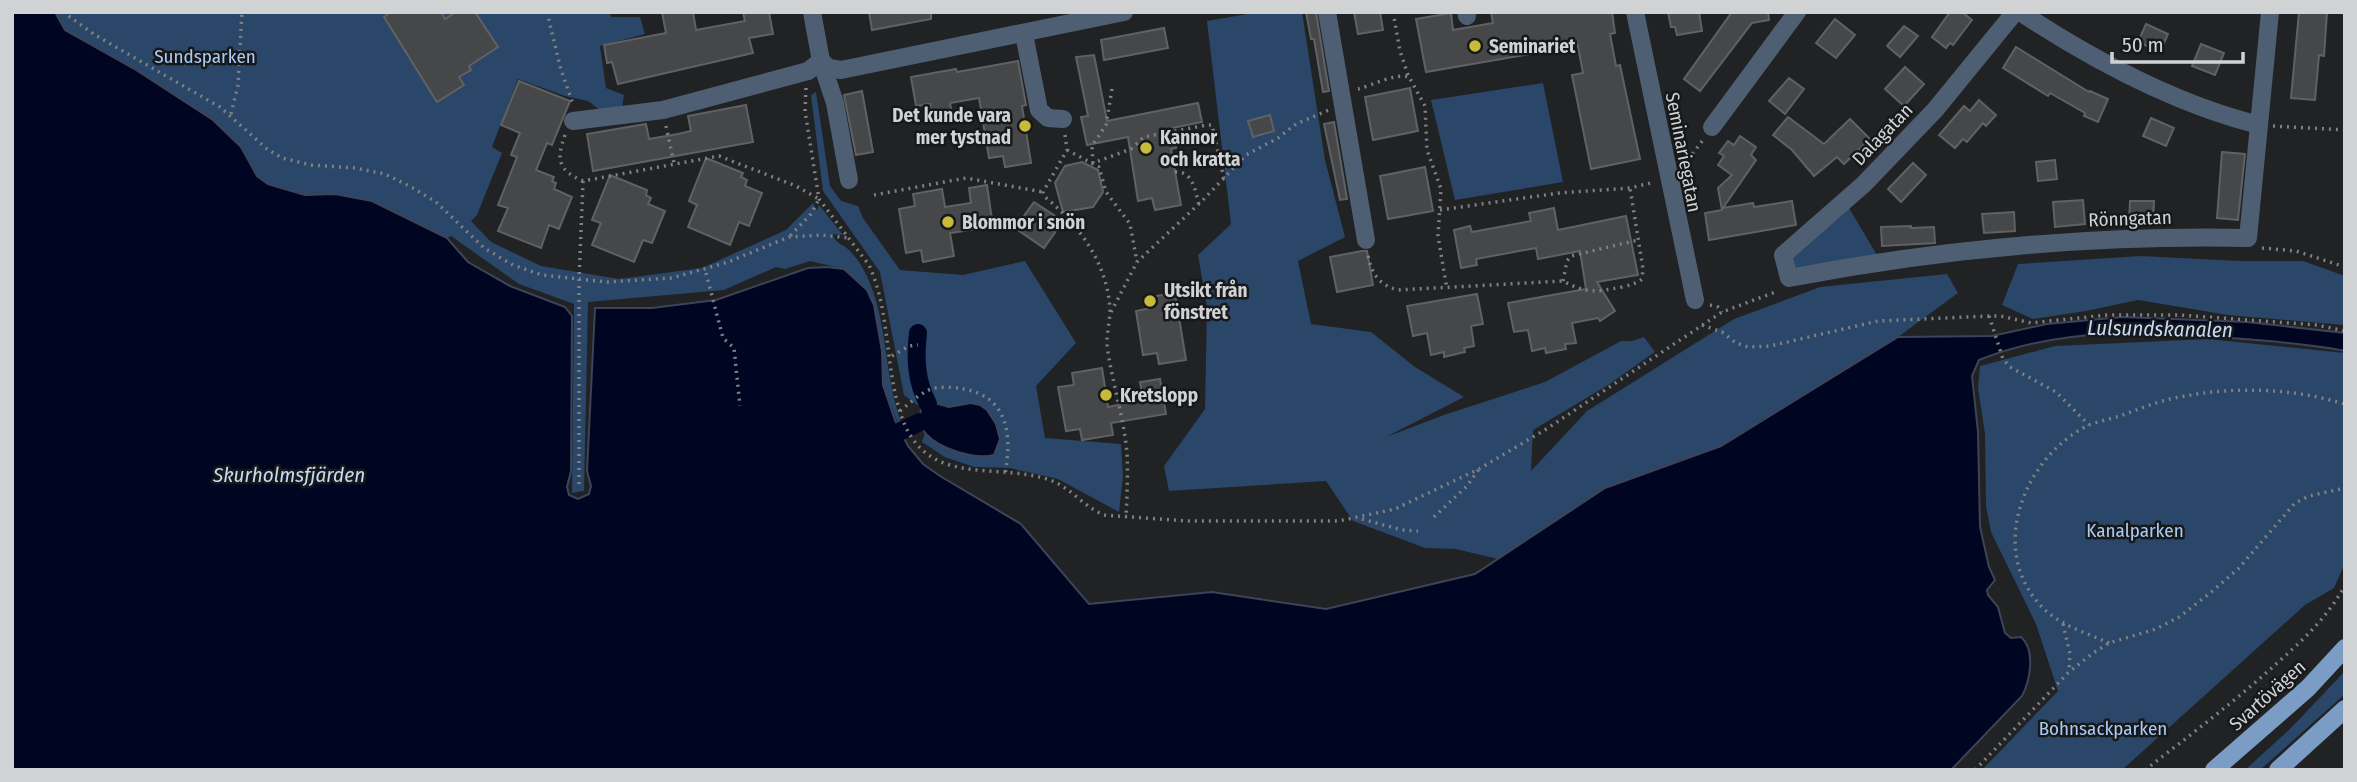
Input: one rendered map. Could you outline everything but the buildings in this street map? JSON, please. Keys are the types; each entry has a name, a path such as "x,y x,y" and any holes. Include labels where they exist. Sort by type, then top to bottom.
{"main road":[{"name":"Svartövägen","path":"2214,770 2308,688 2345,648"},
{"path":"2277,770 2345,709"}],"street":[{"path":"813,12 821,61 835,103 849,180"},
{"path":"821,61 829,68 841,70 1024,34 1093,15 1124,12"},
{"path":"1327,12 1366,240"},
{"name":"Seminariegatan","path":"1635,12 1695,300"},
{"path":"1712,127 1797,12"},
{"path":"2018,12 2102,61 2184,102 2259,125"},
{"name":"Dalagatan","path":"1784,284 1783,255 1864,184 1935,110 2018,12"},
{"path":"2248,238 2270,12"},
{"path":"1024,34 1039,110 1048,118 1063,119"},
{"path":"573,121 663,110 808,71 821,61"},
{"name":"Rönngatan","path":"1784,284 1848,266 1966,251 2091,240 2248,238"}],"path":[{"path":"63,12 94,35 231,114 255,139 282,158 292,162 355,168 385,174 436,202 484,248 513,265 542,275 607,282 672,278 728,262 789,237 822,235 850,239"},
{"path":"231,114 237,85 242,12"},
{"path":"547,12 573,107 573,121 563,139 559,158 568,174 583,181 723,157 796,186 819,199 873,274 900,412 907,428 922,448 944,463 970,471 1051,481 1094,511 1126,518 1187,522 1339,521 1360,518 1415,501 1479,469 1596,397 1731,307 1784,284"},
{"path":"1393,12 1400,51 1409,77 1425,106 1427,150 1441,189 1438,236 1447,289"},
{"path":"1110,313 1137,262 1199,205 1246,155 1343,98 1397,75 1409,77"},
{"path":"789,237 811,214 819,199 805,111 807,82"},
{"path":"1093,163 1092,146 1106,125 1112,89"},
{"path":"663,110 674,164"},
{"path":"1042,192 1067,150 1063,119"},
{"path":"1093,163 1131,149 1144,137 1212,125 1224,179"},
{"path":"2259,125 2345,130"},
{"path":"1440,210 1559,192 1630,188 1668,178 1677,174 1712,127"},
{"path":"1067,150 1093,163 1101,171 1106,192 1123,211 1130,224 1137,262"},
{"path":"1175,172 1186,174 1193,184 1199,205"},
{"path":"874,195 966,178 1042,192 1074,224 1101,267 1108,292 1110,313 1106,344 1127,451 1126,518"},
{"path":"579,484 579,281 583,181"},
{"path":"1366,240 1371,269 1378,280 1388,288 1447,289 1563,281 1578,289 1593,292 1636,284 1642,279 1643,269 1630,188"},
{"path":"2248,238 2256,248 2297,251 2345,267"},
{"path":"1563,281 1567,261 1571,256 1638,240"},
{"path":"706,273 723,338 734,348 740,406"},
{"path":"1702,325 1748,347 1770,346 1878,321 2001,316 2031,323 2106,315 2180,315 2317,325 2345,331"},
{"path":"1990,318 2003,359 2017,372 2056,392 2090,425"},
{"path":"891,357 916,345"},
{"path":"900,412 923,393 935,388 955,387 975,391 992,402 1002,415 1009,442 1006,474"},
{"path":"2109,643 2062,622 2042,607 2020,570 2015,549 2017,518 2025,492 2046,457 2090,425 2169,399 2258,389 2323,397 2345,404"},
{"path":"1434,517 1467,486 1479,469"},
{"path":"1975,770 2068,674 2109,643 2156,629 2179,617 2239,568 2295,503 2309,496 2345,488"},
{"path":"1360,518 1402,530 1418,531"},
{"path":"2145,770 2245,692 2300,643 2320,622 2345,585"},
{"path":"2062,622 2070,654 2068,674"}],"green space":[{"name":"Sundsparken","path":"55,12 610,12 611,17 640,17 645,34 600,46 606,88 624,95 621,114 605,114 588,101 565,96 518,79 492,147 502,153 477,215 471,221 491,242 541,266 619,279 702,268 786,230 813,203 817,210 819,205 843,235 832,234 834,238 856,258 870,283 881,319 893,393 904,429 901,431 883,385 882,351 844,269 810,261 785,269 776,267 724,290 588,302 584,491 572,493 574,304 519,284 451,236 447,238 335,194 305,195 268,184 257,176 241,147 64,29"},
{"path":"1259,12 1302,12 1325,160 1345,237 1298,261 1311,324 1371,332 1415,367 1464,397 1386,437 1545,382 1621,341 1644,337 1655,352 1608,385 1533,430 1531,471 1587,411 1734,319 1820,287 1947,274 1958,293 1898,337 1721,446 1605,488 1498,559 1456,549 1425,548 1353,521 1326,481 1169,491 1164,466 1205,409 1207,307 1198,255 1231,224 1207,21"},
{"path":"1543,83 1563,182 1455,200 1431,100"},
{"path":"816,92 830,186 841,201 858,206 863,218 900,270 963,275 1025,261 1076,343 1036,386 1045,438 1121,444 1123,476 1119,512 1058,479 1010,468 974,467 945,457 922,442 925,433 951,450 971,403 949,407 931,402 920,407 904,395 880,272 823,191 811,95"},
{"path":"1845,201 1881,262 1790,276 1790,250"},
{"path":"2141,256 2303,261 2345,276 2345,325 2228,315 2138,300 2033,319 2002,305 2018,264"},
{"name":"Kanalparken","path":"2208,339 2345,353 2345,563 2334,588 2305,605 2122,770 1982,770 2058,691 2036,624 1991,532 1986,506 1985,434 1978,388 1980,366 2055,346"},
{"path":"2345,671 2345,694 2260,770 2245,770 2290,729"}],"water":[{"name":"Skurholmsfjärden","path":"12,12 55,12 65,30 136,70 213,120 241,147 257,176 268,184 305,195 335,194 372,201 447,238 468,262 510,286 565,307 572,316 571,471 567,487 569,495 578,499 589,494 591,486 587,471 595,308 652,308 716,300 808,268 844,269 867,290 874,305 882,351 883,385 895,420 908,446 923,464 940,476 1021,524 1089,604 1212,592 1326,609 1475,574 1605,488 1721,446 1898,337 1992,336 2047,324 2123,317 2247,322 2345,333 2345,351 2211,336 2143,333 2077,336 2044,341 1979,360 1972,376 1978,432 1980,527 1989,567 1995,580 1987,590 1998,607 2005,633 2011,638 2021,637 2026,643 2030,666 2022,696 1951,770 12,770"},
{"path":"931,402 949,407 971,403 987,410 996,424 1000,439 994,455 967,455 948,449 932,439 924,431 920,418 921,407"}],"waterway":[{"path":"918,333 917,369 928,404"},
{"path":"901,431 920,422"}],"place":[{"name":"Seminariet","path":"1475,46"},
{"name":"Det kunde vara mer tystnad","path":"1025,126"},
{"name":"Kannor och kratta","path":"1146,148"},
{"name":"Blommor i snön","path":"948,222"},
{"name":"Utsikt från fönstret","path":"1150,301"},
{"name":"Kretslopp","path":"1106,395"}],"water label":[{"name":"Lulsundskanalen","path":"2160,329"}],"park label":[{"name":"Bohnsackparken","path":"2103,728"}]}
